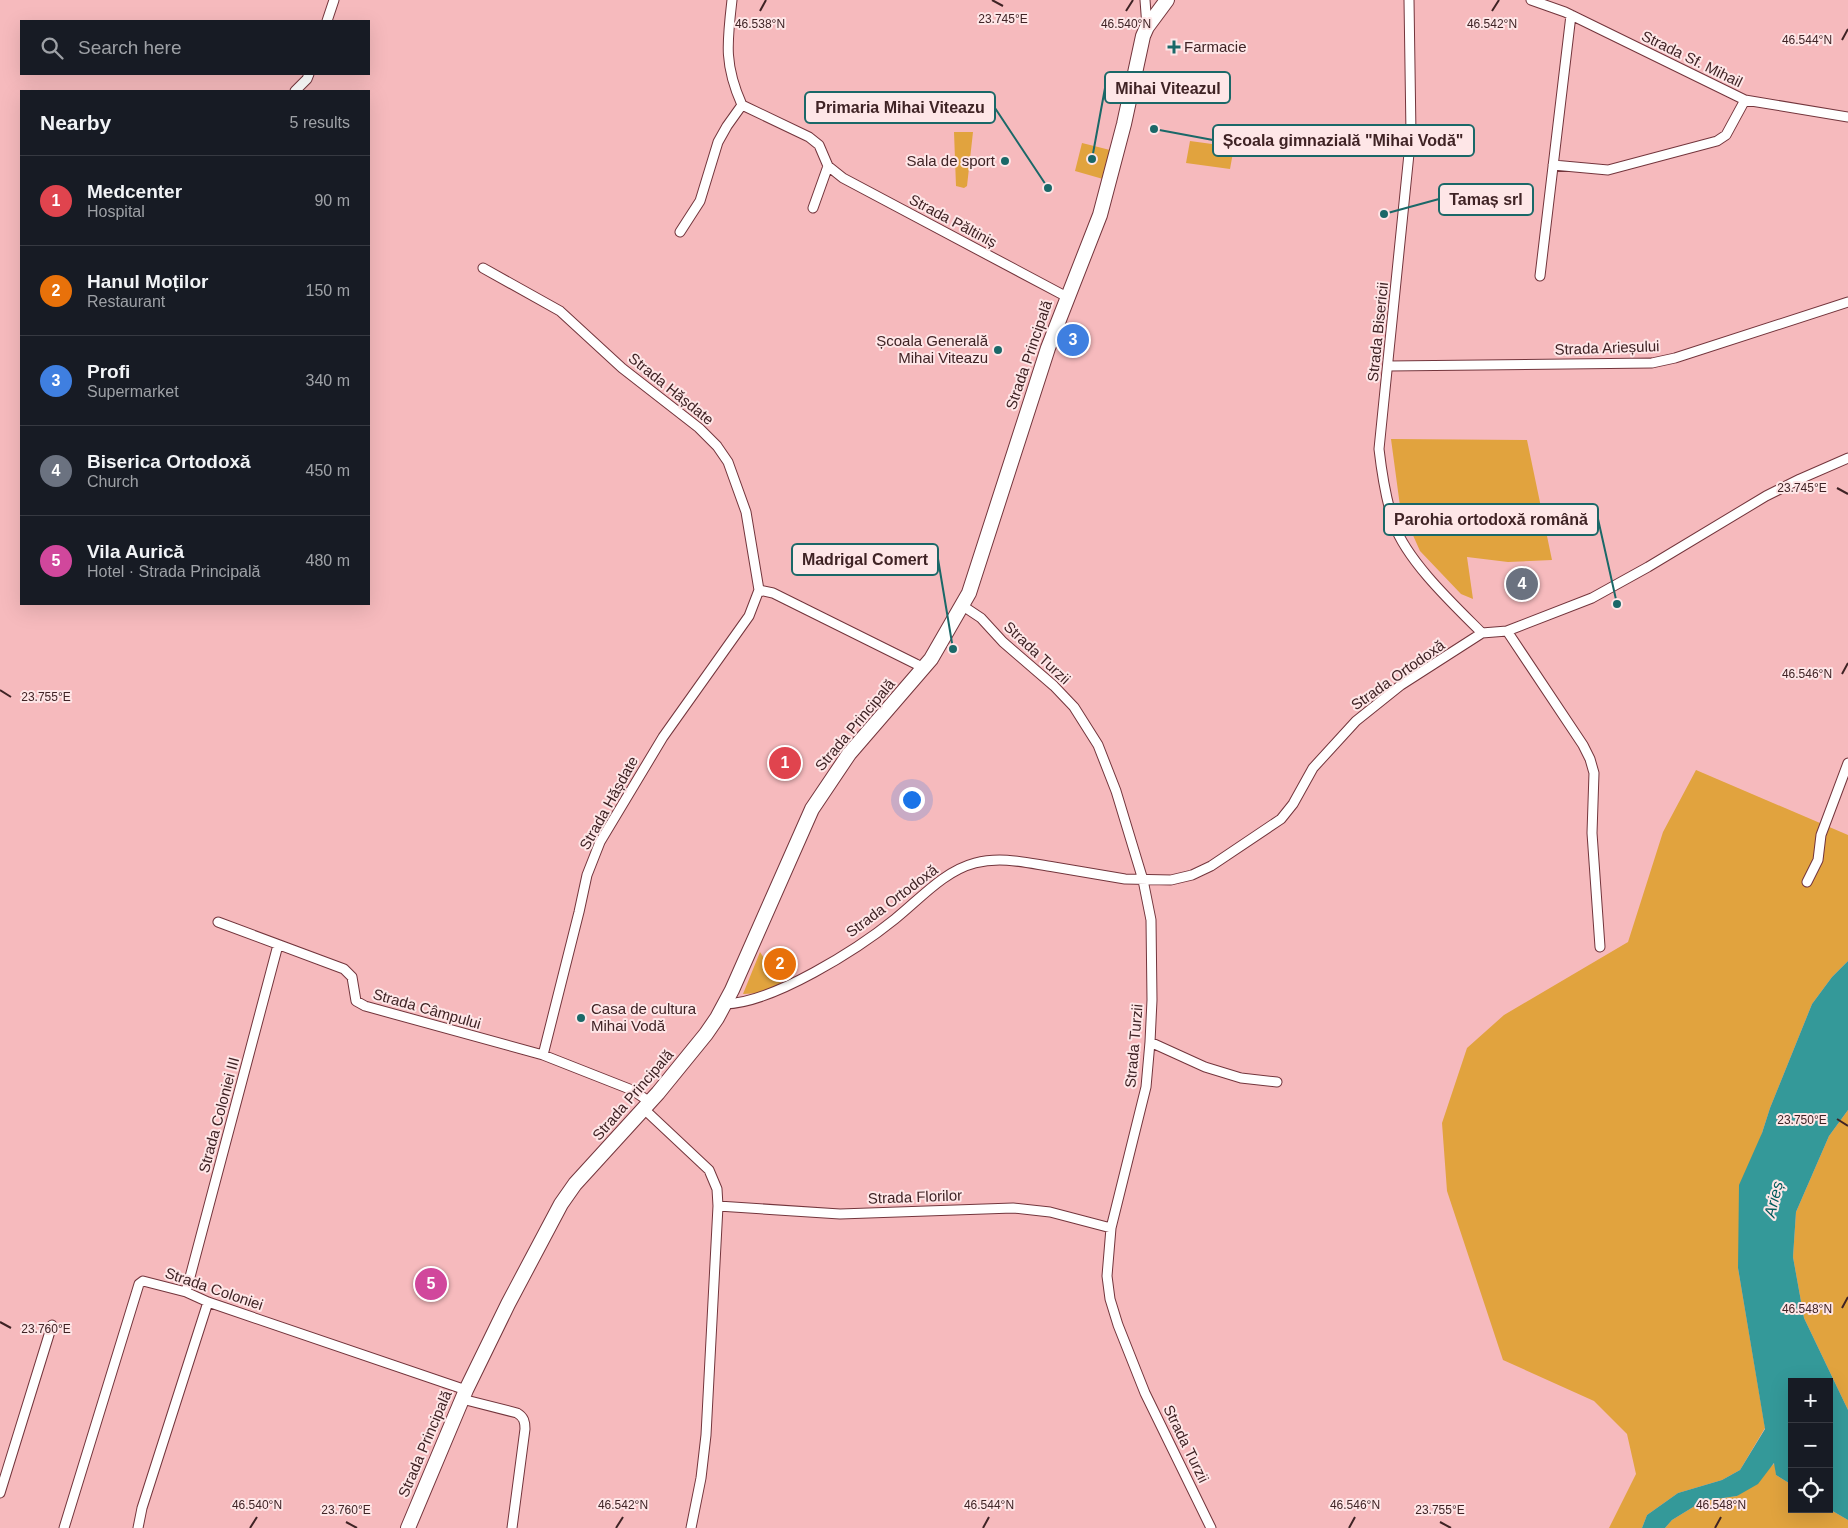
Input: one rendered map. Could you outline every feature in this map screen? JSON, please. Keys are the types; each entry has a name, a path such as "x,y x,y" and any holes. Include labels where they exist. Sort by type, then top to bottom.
{"main road":[{"name":"Strada Principală","path":"408,1528 464,1395 502,1314 561,1204 575,1184 647,1105 706,1034 725,1004 812,809 849,754 923,668 963,606 971,589 1002,487 1048,348 1100,215 1124,124 1142,41 1147,27 1167,0"}],"street":[{"path":"327,20 334,0"},
{"path":"680,232 700,201 718,142 742,106 733,84 728,64 728,31 732,0"},
{"path":"1145,0 1147,27"},
{"name":"Strada Bisericii","path":"1409,0 1411,134 1379,449 1384,486 1394,525 1406,547 1438,588 1482,633"},
{"name":"Strada Sf. Mihail","path":"1531,0 1570,15 1745,100 1848,117"},
{"path":"1540,276 1570,15"},
{"path":"296,90 309,75"},
{"path":"1553,165 1608,170 1717,141 1726,134 1745,100"},
{"name":"Strada Păltiniș","path":"742,106 808,137 819,146 828,166 843,178 1067,296"},
{"path":"813,208 828,166"},
{"name":"Strada Hășdate","path":"483,268 560,311 622,368 699,428 717,446 728,462 746,512 760,590 749,616 662,737 600,842 587,874 543,1056"},
{"name":"Strada Arieșului","path":"1388,366 1652,363 1675,358 1848,302"},
{"name":"Strada Ortodoxă","path":"725,1004 741,1003 794,983 849,951 893,921 948,875 975,863 1004,859 1125,879 1143,880 1171,880 1192,875 1211,866 1281,819 1293,804 1312,768 1356,721 1401,685 1482,633 1507,631 1592,598 1648,568 1766,496 1848,458"},
{"path":"760,590 773,593 923,668"},
{"name":"Strada Turzii","path":"963,606 981,618 1003,642 1054,686 1074,707 1098,745 1116,791 1143,880 1151,920 1152,1000 1146,1087 1111,1228 1107,1276 1110,1299 1118,1325 1145,1393 1211,1528"},
{"path":"1507,631 1583,745 1590,759 1594,773 1592,833 1600,947"},
{"path":"1806,882 1818,860 1821,835 1848,763"},
{"name":"Strada Câmpului","path":"218,922 344,969 352,977 356,1001 364,1006 543,1056 632,1090 647,1105"},
{"name":"Strada Coloniei III","path":"186,1292 278,945"},
{"path":"1150,1042 1205,1067 1241,1078 1277,1082"},
{"path":"647,1105 709,1170 717,1189 718,1206 706,1434 691,1528"},
{"name":"Strada Florilor","path":"718,1206 840,1214 1012,1208 1050,1212 1111,1228"},
{"name":"Strada Coloniei","path":"64,1528 139,1284 146,1280 186,1292 208,1302 522,1416 526,1429 512,1528"},
{"path":"138,1528 142,1508 208,1302"},
{"path":"0,1493 52,1325"}],"shaded area":[{"path":"954,132 973,132 967,186 964,188 956,186"},
{"path":"1190,141 1234,147 1230,169 1186,163"},
{"path":"1082,143 1110,150 1103,179 1075,171"},
{"path":"1391,439 1527,440 1552,560 1508,562 1467,557 1473,599 1461,594 1420,551 1400,506"},
{"path":"1696,770 1848,835 1848,961 1832,977 1812,1004 1770,1108 1762,1133 1738,1268 1765,1428 1740,1470 1722,1480 1678,1493 1647,1515 1642,1528 1609,1528 1636,1474 1627,1434 1594,1401 1503,1360 1447,1191 1442,1123 1467,1048 1504,1015 1628,942 1663,832"},
{"path":"760,952 781,983 762,993 743,994"},
{"path":"1848,1110 1848,1410 1804,1318 1793,1257 1796,1212 1829,1136"},
{"path":"1775,1463 1776,1475 1788,1482 1788,1513 1833,1513 1833,1511 1848,1520 1848,1528 1665,1528 1672,1520 1703,1501 1737,1496"}],"water":[{"name":"Arieș","path":"1848,961 1848,1110 1829,1136 1796,1212 1793,1257 1804,1318 1833,1378 1788,1378 1788,1482 1776,1475 1774,1463 1758,1484 1737,1496 1703,1501 1672,1520 1665,1528 1642,1528 1647,1515 1678,1493 1722,1480 1740,1470 1765,1429 1738,1268 1739,1185 1762,1133 1770,1108 1812,1004 1832,977"},
{"path":"1833,1379 1848,1410 1848,1520 1833,1511"}],"place":[{"name":"Farmacie","path":"1174,47"},
{"name":"Școala gimnazială \"Mihai Vodă\"","path":"1154,129"},
{"name":"Mihai Viteazul","path":"1092,159"},
{"name":"Sala de sport","path":"1005,161"},
{"name":"Primaria Mihai Viteazu","path":"1048,188"},
{"name":"Tamaș srl","path":"1384,214"},
{"name":"Profi","path":"1073,340"},
{"name":"Școala Generală Mihai Viteazu","path":"998,350"},
{"name":"Biserica Ortodoxă","path":"1522,584"},
{"name":"Parohia ortodoxă română","path":"1617,604"},
{"name":"Madrigal Comert","path":"953,649"},
{"name":"Medcenter","path":"785,763"},
{"name":"Hanul Moților","path":"780,964"},
{"name":"Casa de cultura Mihai Vodă","path":"581,1018"},
{"name":"Vila Aurică","path":"431,1284"}]}
